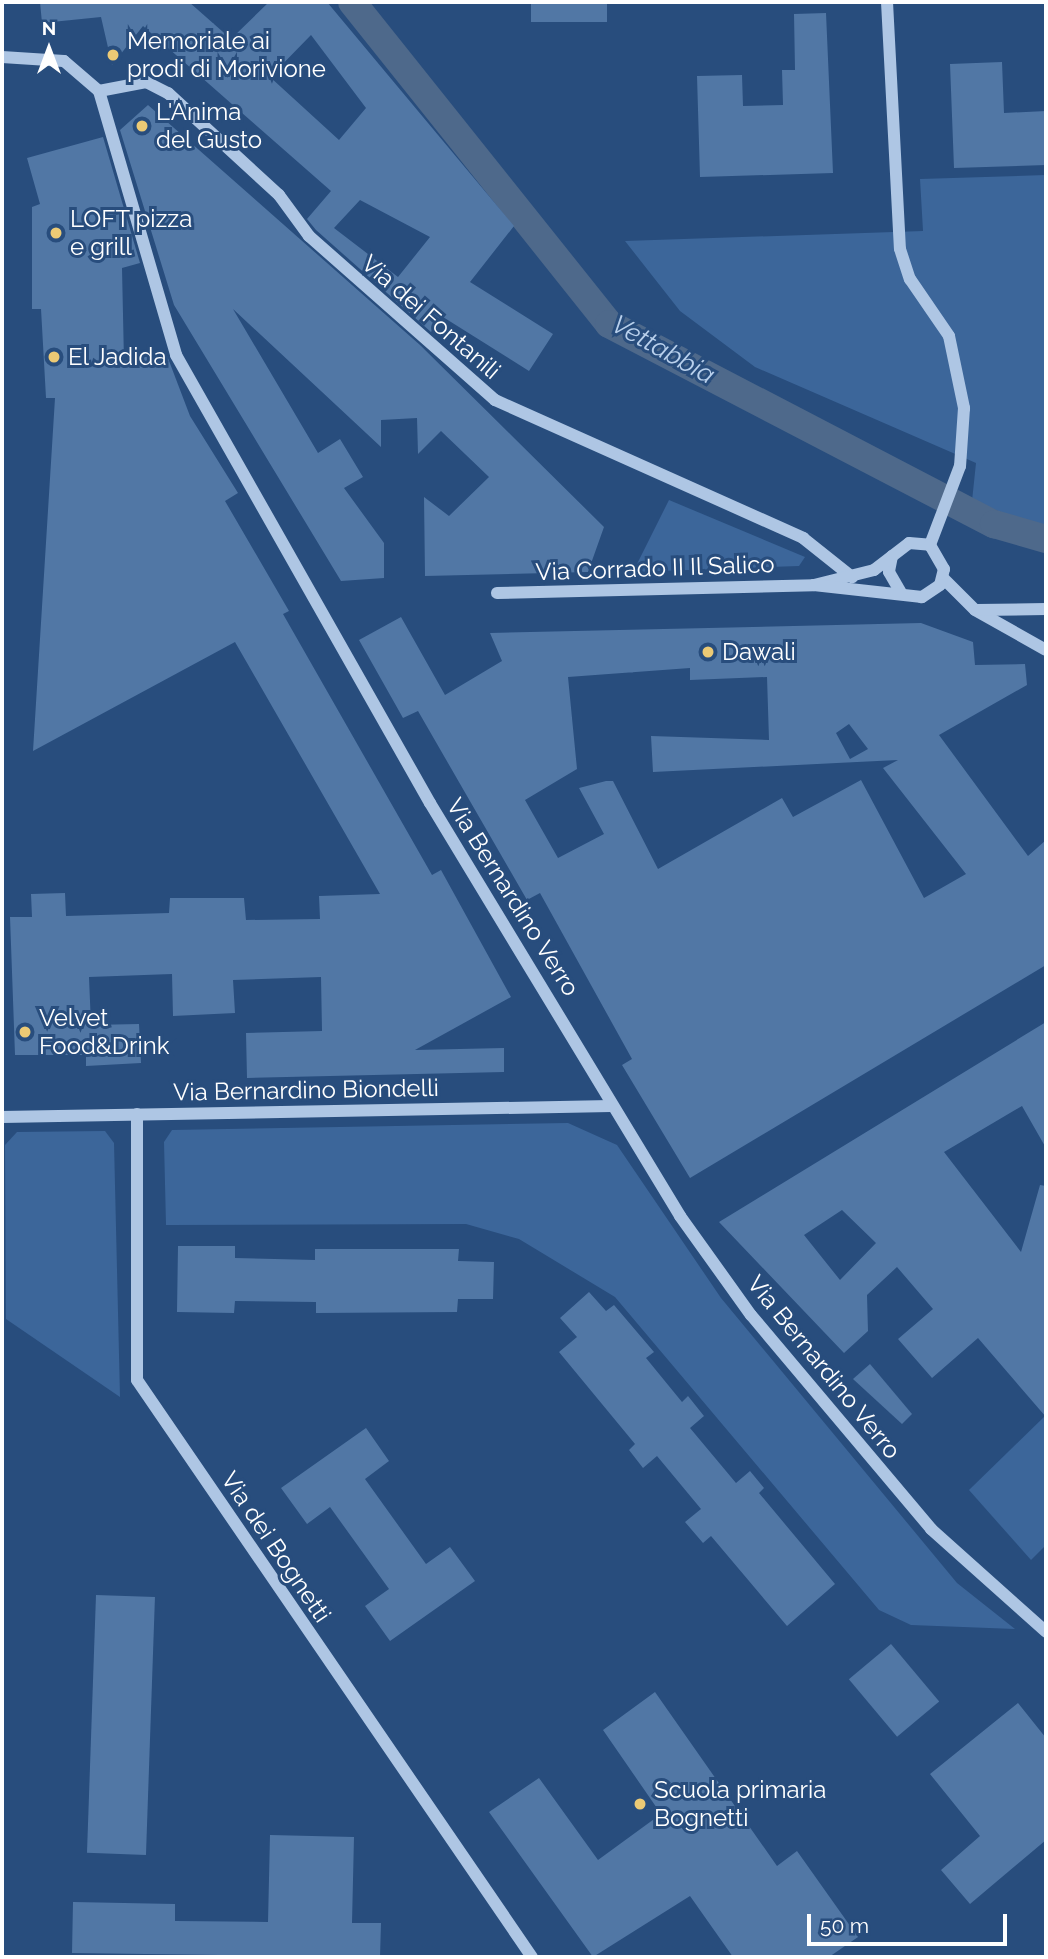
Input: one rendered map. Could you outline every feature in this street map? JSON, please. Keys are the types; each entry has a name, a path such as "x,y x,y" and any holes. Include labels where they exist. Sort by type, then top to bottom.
{"street":[{"path":"887,2 900,249 910,279 949,336 960,372 960,466 932,539 942,559 943,578 975,610 1046,650"},
{"path":"2,57 64,61 99,91"},
{"name":"Via dei Fontanili","path":"99,91 146,82 167,93 279,195 309,236 495,400 803,538 852,577"},
{"name":"Via Bernardino Verro","path":"99,91 176,355 430,803 611,1106 751,1315 931,1529 1046,1632"},
{"name":"Via Corrado II Il Salico","path":"497,593 814,585 852,577 892,556 909,543 932,539"},
{"path":"892,556 889,572 901,593"},
{"name":"Via Corrado II Il Salico","path":"814,585 852,593 901,593 922,597 943,578"},
{"path":"975,610 1046,609"},
{"name":"Via Bernardino Biondelli","path":"2,1116 611,1106"},
{"name":"Via dei Bognetti","path":"137,1114 137,1380 532,1957"}],"shaded area":[{"path":"1046,175 1046,529 972,501 976,463 755,367 680,311 625,241 923,231 920,179"},
{"path":"669,500 805,557 799,566 633,572"},
{"path":"568,1123 617,1145 721,1298 957,1583 1015,1629 911,1625 879,1610 615,1297 519,1239 466,1224 166,1225 164,1142 172,1130"},
{"path":"105,1131 114,1143 120,1397 6,1319 5,1145 17,1132"},
{"path":"1046,1415 1046,1545 1031,1560 969,1490"}],"building":[{"path":"40,2 189,2 231,39 269,2 327,2 514,226 470,282 553,334 529,371 443,317 431,332 316,230 307,219 331,191 143,26 112,65 101,17 42,23","holes":["311,35 366,108 339,140 270,77","360,200 430,237 398,277 334,228"]},
{"path":"531,2 607,2 607,22 531,22"},
{"path":"826,13 833,173 700,177 697,76 742,75 743,106 783,105 782,70 795,70 794,14"},
{"path":"1002,62 1004,113 1046,111 1046,165 954,168 950,64"},
{"path":"148,105 420,345 604,527 588,572 425,576 424,497 449,516 489,477 441,431 418,454 417,418 381,420 381,447 233,309 318,453 340,439 363,477 344,488 384,543 384,578 341,581 174,305 120,130"},
{"path":"103,137 140,263 122,268 124,361 166,353 190,416 238,493 225,501 289,611 283,614 432,875 441,870 511,997 415,1050 504,1048 504,1072 247,1078 246,1033 322,1031 321,977 233,980 235,1013 173,1016 172,974 89,977 91,1025 139,1024 141,1063 86,1066 86,1055 15,1055 10,917 32,917 31,894 65,893 66,916 169,913 170,898 244,898 246,920 320,919 319,896 380,894 235,642 33,751 55,398 46,398 41,309 32,309 32,207 40,204 27,158"},
{"path":"401,617 445,695 502,661 490,633 921,623 973,642 975,665 1025,664 1027,685 939,735 1028,856 1046,840 1046,965 690,1178 622,1065 632,1059 540,893 527,900 418,711 403,718 359,640","holes":["690,668 690,680 767,677 769,740 651,736 653,772 898,760 883,768 966,874 924,898 861,780 793,817 782,798 658,869 613,781 606,781 579,788 604,834 558,858 525,800 577,769 568,677","849,724 868,749 850,759 836,733"]},
{"path":"1046,1022 1046,1148 1022,1106 944,1152 1021,1252 1040,1185 1046,1186 1046,1417 978,1338 932,1378 898,1339 933,1309 897,1267 867,1295 868,1331 844,1353 719,1222","holes":["842,1210 876,1243 840,1280 804,1235"]},
{"path":"178,1246 235,1246 235,1258 315,1260 315,1249 459,1249 458,1261 494,1262 493,1299 458,1299 457,1312 316,1313 316,1302 235,1301 234,1313 177,1312"},
{"path":"589,1292 606,1311 614,1305 654,1352 646,1358 682,1402 688,1396 704,1416 690,1428 736,1483 750,1471 764,1488 759,1493 835,1584 787,1626 711,1536 703,1543 685,1522 701,1509 657,1456 643,1468 629,1450 635,1444 559,1352 577,1337 560,1318"},
{"path":"870,1364 912,1414 902,1424 853,1379"},
{"path":"366,1428 389,1461 365,1479 426,1564 450,1547 475,1581 390,1641 365,1606 389,1589 330,1507 307,1524 281,1488"},
{"path":"96,1595 155,1597 146,1855 87,1853"},
{"path":"891,1644 939,1701 897,1737 849,1679"},
{"path":"655,1692 777,1866 797,1851 858,1937 829,1957 733,1957 690,1896 593,1957 489,1812 539,1778 598,1860 661,1814 603,1730"},
{"path":"1018,1703 1046,1738 1046,1840 970,1904 941,1870 980,1836 930,1774"},
{"path":"270,1835 354,1837 352,1923 381,1923 380,1957 72,1953 73,1902 175,1904 175,1921 268,1922"}],"waterway":[{"name":"Vettabbia","path":"352,2 609,324 994,524 1046,539"}],"place":[{"name":"Memoriale ai prodi di Morivione","path":"113,55"},
{"name":"L'Anima del Gusto","path":"142,126"},
{"name":"LOFT pizza e grill","path":"56,233"},
{"name":"El Jadida","path":"54,357"},
{"name":"Dawali","path":"708,652"},
{"name":"Velvet Food&Drink","path":"25,1032"},
{"name":"Scuola primaria Bognetti","path":"640,1804"}]}
